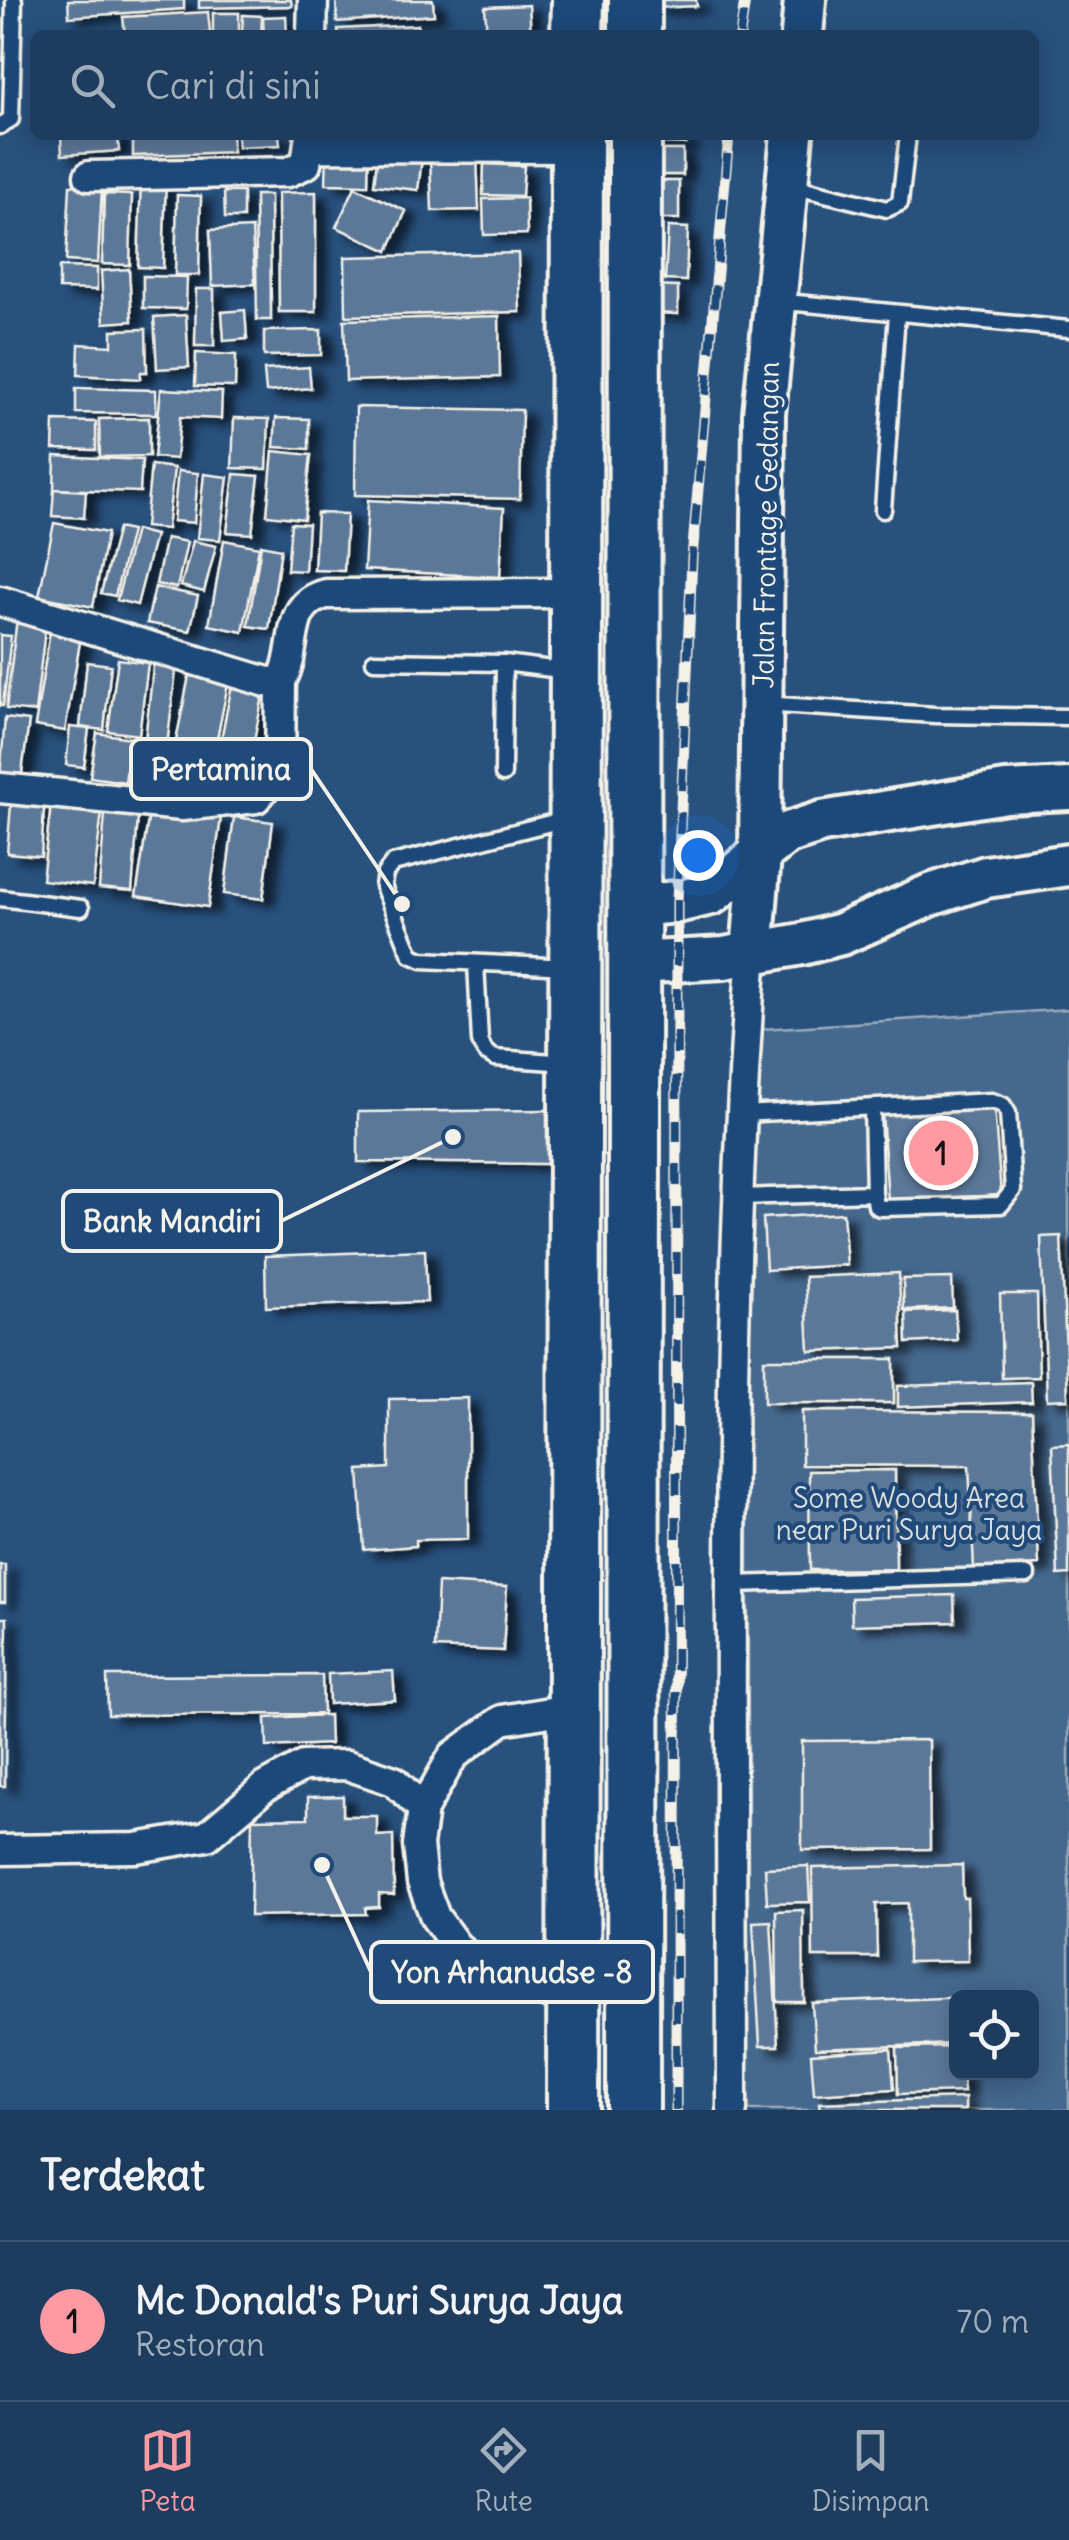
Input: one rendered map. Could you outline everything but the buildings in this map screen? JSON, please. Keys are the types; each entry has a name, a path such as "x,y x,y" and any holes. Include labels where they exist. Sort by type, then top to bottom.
{"highway":[{"path":"578,0 578,30"},
{"path":"635,0 635,30"},
{"path":"634,140 634,2110"},
{"path":"573,2110 577,141"},
{"path":"576,910 634,906"},
{"path":"575,968 634,964"}],"street":[{"path":"312,30 313,0"},
{"path":"802,30 805,0"},
{"name":"Jalan Frontage Gedangan","path":"752,952 760,856 764,414 792,140"},
{"path":"89,176 288,172 306,164 310,141 577,141"},
{"path":"0,788 182,806 256,798 280,770 281,681 299,610 311,598 326,594 576,593"},
{"path":"0,600 267,682 281,681"},
{"path":"634,906 710,894 785,834 822,822 1006,792 1069,789"},
{"path":"634,964 678,963 841,934 930,894 986,877 1069,865"},
{"path":"732,2110 737,1198 752,952"},
{"path":"573,2003 486,1969 458,1946 435,1917 422,1882 418,1845 424,1809 453,1756 502,1720 574,1708"},
{"path":"0,1850 136,1848 207,1836 265,1787 302,1766 347,1765 394,1781 424,1809"}],"lane":[{"path":"0,126 11,119 14,100 14,0"},
{"path":"787,185 894,208 900,202 907,140"},
{"path":"775,301 1069,330"},
{"path":"883,510 897,313"},
{"path":"374,661 504,663 576,672"},
{"path":"503,774 504,663"},
{"path":"762,704 935,715 1069,717"},
{"path":"575,968 422,960 411,954 383,886 385,873 393,864 576,816"},
{"path":"0,898 81,908"},
{"path":"476,963 480,1041 485,1052 494,1058 575,1063"},
{"path":"741,1114 992,1100 1003,1105 1008,1114 1013,1190 1001,1205 876,1206 872,1107"},
{"path":"737,1198 874,1193"},
{"path":"732,1584 1027,1575"}],"green space":[{"name":"Some Woody Area near Puri Surya Jaya","path":"1069,1009 1069,2110 748,2110 748,1030"}],"railway":[{"path":"741,30 745,0"},
{"path":"676,2110 677,902 692,558 729,140"}],"place":[{"name":"Pertamina","path":"402,904"},
{"name":"Bank Mandiri","path":"453,1137"},
{"name":"Mc Donald's Puri Surya Jaya","path":"941,1153"},
{"name":"Yon Arhanudse -8","path":"322,1865"}]}
